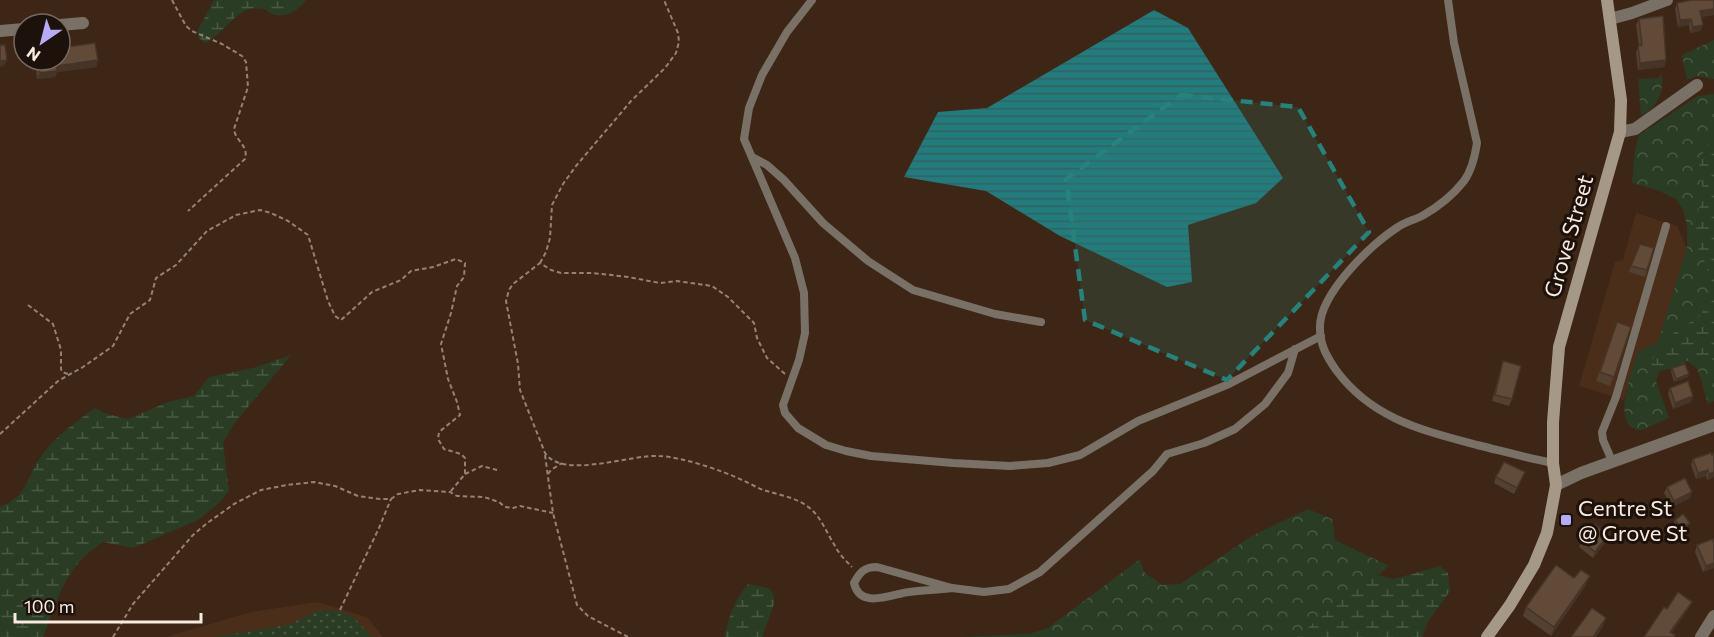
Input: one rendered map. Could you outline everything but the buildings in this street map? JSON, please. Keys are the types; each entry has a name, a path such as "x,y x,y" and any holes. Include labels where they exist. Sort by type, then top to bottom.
{"main road":[{"name":"Grove Street","path":"1487,637 1534,565 1548,533 1556,485 1553,463 1554,394 1559,347 1620,132 1621,100 1606,0"}],"street":[{"path":"1610,19 1667,0"},
{"path":"72,24 83,23"},
{"path":"1620,132 1635,129 1697,85"},
{"path":"1556,485 1612,461 1714,425"},
{"path":"1701,637 1714,616"}],"lane":[{"path":"813,0 782,41 762,75 749,108 744,139 795,258 804,293 805,333 799,360 783,405 785,413 798,428 826,445 846,452 871,456 1019,465 1048,464 1080,454 1138,422 1229,384 1321,336"},
{"path":"1448,0 1454,44 1477,143 1474,159 1466,179 1447,199 1423,215 1400,225 1374,244 1353,264 1324,308 1321,318 1324,351 1345,382 1364,401 1391,418 1424,430 1553,463"},
{"path":"752,157 776,172 823,223 868,261 913,290 995,315 1041,321"},
{"path":"1612,461 1602,432 1622,376 1666,226"},
{"path":"952,588 905,592 889,597 865,597 858,593 854,583 858,575 868,567 877,567 952,588 984,592 1009,590 1040,572 1145,478 1167,454 1235,429 1265,404 1288,373 1295,349"}],"path":[{"path":"172,0 186,26 242,56 248,70 246,94 234,129 235,135 244,145 247,154 245,159 188,210"},
{"path":"664,0 678,33 679,42 676,53 665,68 632,101 563,184 552,205 550,238 546,252 540,263 509,290 506,301 518,364 520,390 545,453 550,460 590,465 627,458 666,456 742,479 765,490 779,493 813,511 836,549 858,575"},
{"path":"0,434 68,374 78,370 113,345 130,314 150,300 156,278 176,265 207,231 236,215 260,210 288,221 308,235 327,301 335,316 341,320 372,292 401,280 411,271 434,267 452,260 465,263 464,277 457,286 452,313 441,344 448,379 460,415 439,432 438,439 444,449 461,453 465,458 465,474"},
{"path":"540,263 561,273 593,273 660,283 677,281 712,286 728,297 754,323 757,338 767,358 791,380"},
{"path":"28,305 53,324 61,350 61,369 62,372 68,374"},
{"path":"545,453 553,513 577,605 588,616 628,637"},
{"path":"547,478 551,470 562,463"},
{"path":"450,492 465,474 482,466 497,470"},
{"path":"113,637 138,599 193,535 206,524 254,494 276,487 314,482 335,486 358,496 391,499"},
{"path":"340,610 391,499 398,494 420,490 450,492 457,496 484,497 499,502 505,507 520,506 553,513"}],"highlighted area":[{"path":"1181,95 1298,107 1369,232 1227,380 1085,320 1066,179"}],"shaded area":[{"path":"1636,213 1677,226 1687,248 1658,343 1638,352 1624,400 1579,386 1615,262 1623,260"},
{"path":"317,602 367,617 383,637 166,637 251,612"}],"green space":[{"path":"214,0 306,0 287,15 276,15 265,9 245,11 205,43 199,38 197,32"},
{"path":"1714,40 1714,79 1697,76 1687,80 1682,55"},
{"path":"1662,74 1659,99 1641,116 1638,79 1658,78"},
{"path":"1714,94 1714,401 1708,404 1698,370 1683,357 1662,364 1656,381 1669,418 1642,430 1632,427 1626,420 1625,397 1638,352 1658,342 1687,248 1687,225 1683,210 1676,199 1657,190 1632,183 1635,151 1639,135 1698,96"},
{"path":"1714,136 1714,358 1701,363 1689,360 1676,368 1650,372 1648,367 1664,343 1677,330 1701,315 1706,303 1708,274 1696,241 1694,226 1705,196 1699,164 1703,152"},
{"path":"291,355 234,424 223,443 229,491 219,503 198,520 133,548 103,542 79,562 71,572 43,637 0,637 0,507 21,492 40,458 58,437 95,408 107,414 128,419 168,402 194,396 209,377 253,368"},
{"path":"1308,509 1332,519 1335,540 1389,566 1378,575 1363,580 1297,637 960,637 1029,634 1048,628 1140,559 1144,572 1162,585 1180,584 1252,536"},
{"path":"1440,566 1448,573 1450,591 1429,620 1422,637 1297,637 1363,580 1378,575 1394,579"},
{"path":"748,584 769,588 774,595 774,604 762,637 725,637 733,609"},
{"path":"320,610 337,611 350,616 371,637 214,637 288,625"}],"water":[{"path":"1154,10 1188,28 1283,178 1256,203 1188,225 1192,282 1167,287 1060,236 986,191 904,177 938,112 987,108"}],"place":[{"name":"Centre St @ Grove St","path":"1566,520"}]}
